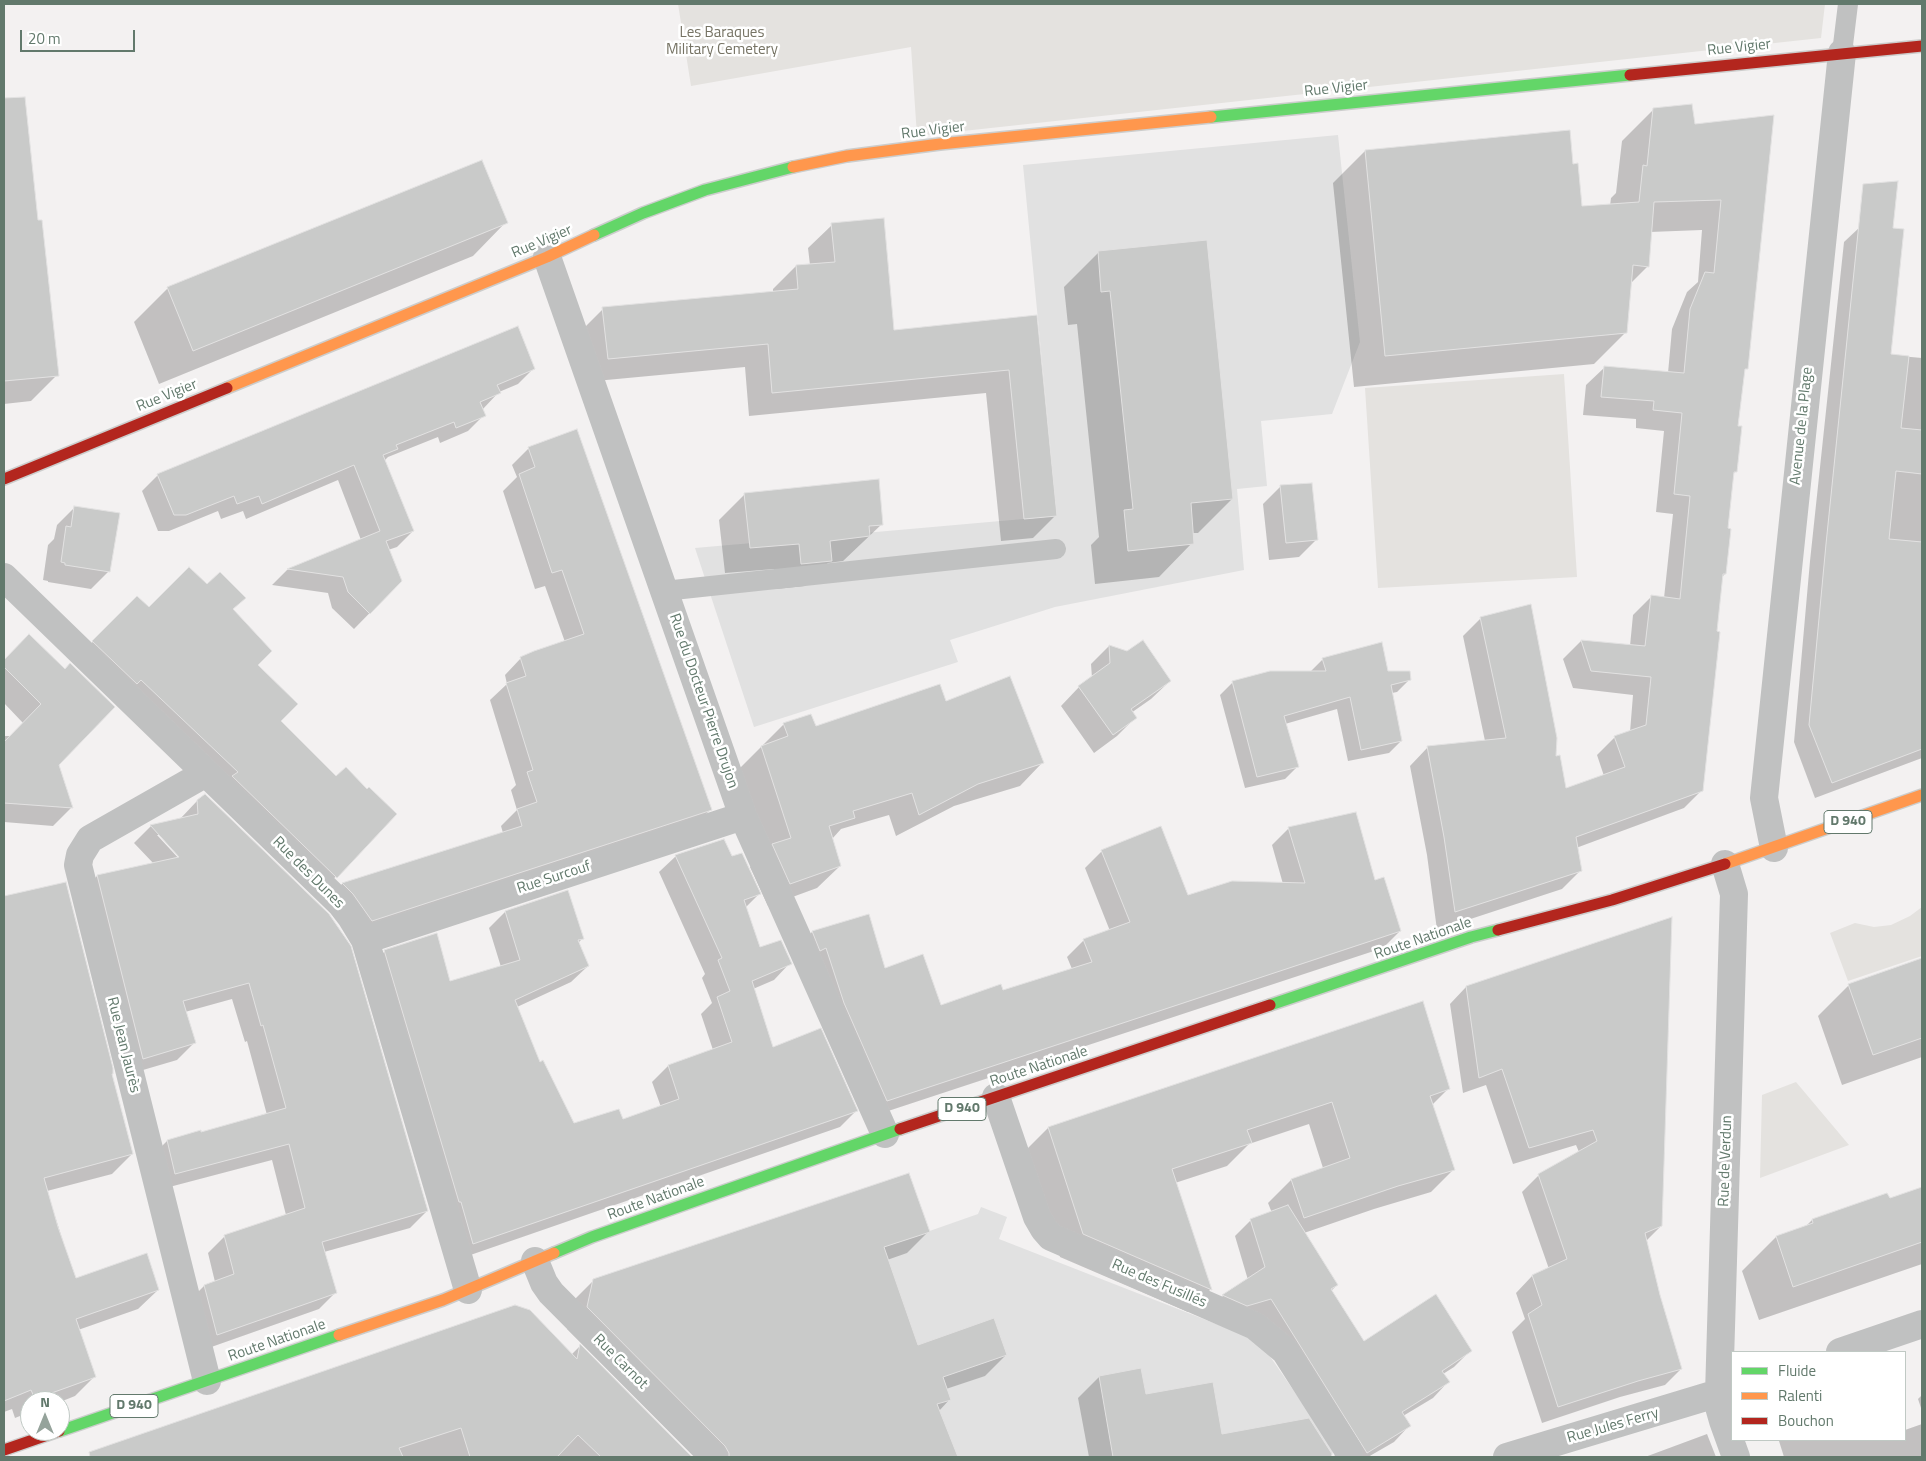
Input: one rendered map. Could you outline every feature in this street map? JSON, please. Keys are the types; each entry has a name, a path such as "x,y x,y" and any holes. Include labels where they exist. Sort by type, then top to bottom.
{"main road":[{"name":"Rue Vigier","path":"4,479 547,257 643,213 705,190 776,170 847,156 970,141 1922,46"},
{"name":"Route Nationale","path":"70,1428 468,1290 599,1235 885,1134 1471,937 1584,908 1725,864 1922,795"},
{"name":"Route Nationale","path":"4,1450 31,1441"}],"street":[{"name":"Avenue de la Plage","path":"1774,848 1766,814 1764,790 1842,53"},
{"name":"Rue du Docteur Pierre Drujon","path":"547,257 743,816 885,1134"},
{"name":"Rue des Dunes","path":"4,577 341,904 365,940 468,1290"},
{"name":"Rue Jean Jaurès","path":"206,773 90,839 80,855 78,865 207,1381"},
{"name":"Rue Surcouf","path":"365,940 743,816"},
{"name":"Rue de Verdun","path":"1725,864 1734,894 1725,1391 1719,1407 1736,1457"},
{"name":"Rue des Fusillés","path":"996,1097 1037,1218 1051,1237 1255,1326 1285,1351 1348,1450 1350,1457"},
{"name":"Rue Carnot","path":"534,1261 551,1293 714,1457"},
{"path":"1843,1351 1922,1324"},
{"name":"Rue Jules Ferry","path":"1507,1457 1725,1391"}],"lane":[{"name":"Avenue de la Plage","path":"1842,53 1848,4"},
{"path":"664,591 1056,550"}],"shaded area":[{"path":"1338,135 1360,342 1332,414 1261,421 1267,486 1237,489 1244,570 1055,607 950,640 958,662 754,727 695,548 1057,516 1023,165"},
{"path":"981,1207 1007,1217 999,1239 1247,1336 1269,1355 1312,1417 1333,1452 1331,1457 916,1457 904,1415 884,1247 978,1214"}],"green space":[{"name":"Les Baraques Military Cemetery","path":"678,4 1825,4 1821,38 917,136 911,47 691,86"},
{"path":"1564,374 1577,577 1378,588 1365,388"},
{"path":"1922,907 1922,956 1848,981 1830,933 1855,923 1874,927 1891,925 1910,916"},
{"path":"1796,1082 1849,1145 1760,1178 1762,1095"}],"building":[{"path":"25,97 38,220 42,220 59,376 4,381 4,98"},
{"path":"1692,104 1695,124 1774,115 1748,369 1745,369 1738,426 1742,426 1737,472 1734,472 1728,528 1731,529 1726,574 1723,574 1717,631 1720,632 1703,791 1576,837 1582,871 1455,912 1444,837 1427,746 1506,738 1480,617 1531,604 1557,738 1556,756 1560,755 1566,788 1625,767 1614,736 1646,725 1651,677 1591,671 1581,640 1645,646 1651,595 1680,599 1690,496 1674,494 1682,413 1653,410 1654,401 1601,397 1604,366 1684,373 1690,309 1705,272 1714,273 1721,200 1654,202 1649,267 1633,265 1627,333 1385,356 1365,150 1570,130 1573,164 1578,163 1582,206 1639,202 1643,165 1647,166 1653,108"},
{"path":"482,160 508,223 193,351 167,287"},
{"path":"1898,181 1893,228 1904,229 1891,354 1909,356 1901,428 1922,430 1922,474 1896,471 1889,539 1922,542 1922,749 1832,783 1809,725 1863,184"},
{"path":"884,218 894,330 1037,315 1057,516 1024,519 1009,370 772,393 768,344 608,359 602,307 798,289 796,265 835,262 831,223"},
{"path":"1207,240 1233,499 1191,503 1194,544 1128,551 1124,510 1133,509 1110,291 1101,292 1098,251"},
{"path":"518,326 535,369 497,385 501,393 480,402 486,416 456,428 454,422 396,445 398,449 383,455 414,531 386,541 402,581 370,614 348,592 343,577 287,569 380,531 354,465 262,504 259,496 237,504 234,496 186,515 174,515 157,474"},
{"path":"577,429 712,810 372,921 353,894 342,883 522,826 517,809 537,802 527,772 533,770 506,683 526,676 520,657 584,634 562,570 552,573 519,474 535,467 528,447"},
{"path":"879,479 883,525 869,526 870,536 830,541 832,561 801,564 799,544 750,548 744,493"},
{"path":"1312,483 1318,540 1286,543 1280,485"},
{"path":"74,506 120,513 110,572 65,565 65,563 61,562 66,526 71,527"},
{"path":"189,567 207,584 220,572 246,598 233,609 272,651 258,665 298,704 281,721 336,776 346,767 367,789 369,787 397,814 337,878 232,776 238,772 141,680 137,684 92,641 137,596 149,607"},
{"path":"29,634 65,669 70,663 115,707 59,765 73,808 4,803 4,742 41,704 4,667 4,660"},
{"path":"1143,640 1171,681 1131,709 1137,718 1113,735 1078,686 1110,663 1109,645 1127,651"},
{"path":"1382,642 1388,671 1410,671 1411,680 1391,685 1402,741 1361,750 1350,697 1284,716 1299,767 1257,777 1232,681 1270,671 1326,671 1322,658"},
{"path":"1010,676 1044,763 978,784 919,815 912,793 853,811 855,818 829,826 841,866 790,884 772,844 791,838 761,746 788,736 783,723 811,714 816,726 940,684 946,701"},
{"path":"205,794 329,914 351,946 428,1211 322,1242 337,1293 217,1335 204,1285 234,1274 224,1235 305,1208 289,1144 175,1174 167,1140 286,1108 263,1025 261,1026 249,983 183,1001 196,1043 143,1059 97,875 179,857 150,825 198,814 197,800"},
{"path":"1356,812 1375,880 1384,877 1401,931 887,1101 844,1003 826,948 820,951 812,931 869,914 885,968 923,954 941,1005 1001,984 1003,990 1092,962 1083,939 1130,922 1101,850 1161,826 1188,895 1232,881 1305,883 1288,827"},
{"path":"724,839 732,856 742,853 761,894 744,900 760,947 781,940 792,964 752,981 773,1047 821,1028 858,1111 473,1244 384,950 437,933 450,981 520,960 505,911 568,890 584,939 578,940 589,966 515,1000 540,1062 543,1060 574,1123 619,1109 623,1119 679,1099 668,1065 732,1042 717,997 730,991 718,960 722,958 675,855"},
{"path":"66,882 133,1154 44,1178 58,1227 76,1278 147,1253 159,1290 76,1319 96,1377 57,1391 20,1391 20,1394 4,1401 4,896"},
{"path":"1672,917 1662,1226 1645,1233 1660,1295 1682,1369 1558,1407 1528,1314 1542,1305 1532,1275 1567,1259 1538,1174 1597,1141 1593,1130 1529,1148 1502,1069 1479,1078 1466,986"},
{"path":"1922,958 1922,1038 1873,1055 1848,984"},
{"path":"1423,1001 1450,1089 1430,1096 1455,1170 1398,1186 1304,1218 1291,1179 1350,1158 1332,1102 1247,1130 1252,1143 1172,1169 1212,1290 1083,1234 1048,1127"},
{"path":"909,1173 930,1232 884,1247 918,1345 994,1318 1007,1355 943,1377 951,1400 937,1404 958,1457 729,1457 725,1446 587,1307 593,1279"},
{"path":"1922,1187 1922,1242 1793,1287 1776,1236 1813,1223 1812,1219 1887,1193 1890,1198"},
{"path":"1288,1205 1338,1285 1331,1289 1364,1341 1436,1294 1472,1351 1442,1371 1450,1382 1402,1412 1411,1426 1367,1453 1271,1299 1247,1306 1222,1295 1265,1267 1250,1219"},
{"path":"515,1305 530,1310 577,1359 580,1344 692,1457 601,1457 578,1435 557,1457 470,1457 461,1428 399,1448 403,1457 90,1457 89,1452"},
{"path":"1141,1368 1146,1394 1213,1382 1222,1434 1309,1418 1332,1454 1331,1457 1113,1457 1099,1376"}],"traffic: fast":[{"path":"1211,117 1630,75"},
{"path":"594,235 643,213 705,190 793,167"},
{"path":"1270,1005 1471,937 1498,930"},
{"path":"554,1253 592,1237 900,1129"},
{"path":"70,1428 339,1335"}],"traffic: slow":[{"path":"793,167 847,156 940,144 1211,117"},
{"path":"227,388 547,257 594,235"},
{"path":"1725,864 1922,795"},
{"path":"339,1335 443,1300 554,1253"}],"traffic: jam":[{"path":"1630,75 1922,46"},
{"path":"4,479 227,388"},
{"path":"1498,930 1612,900 1725,864"},
{"path":"900,1129 1270,1005"},
{"path":"4,1450 30,1441"}]}
